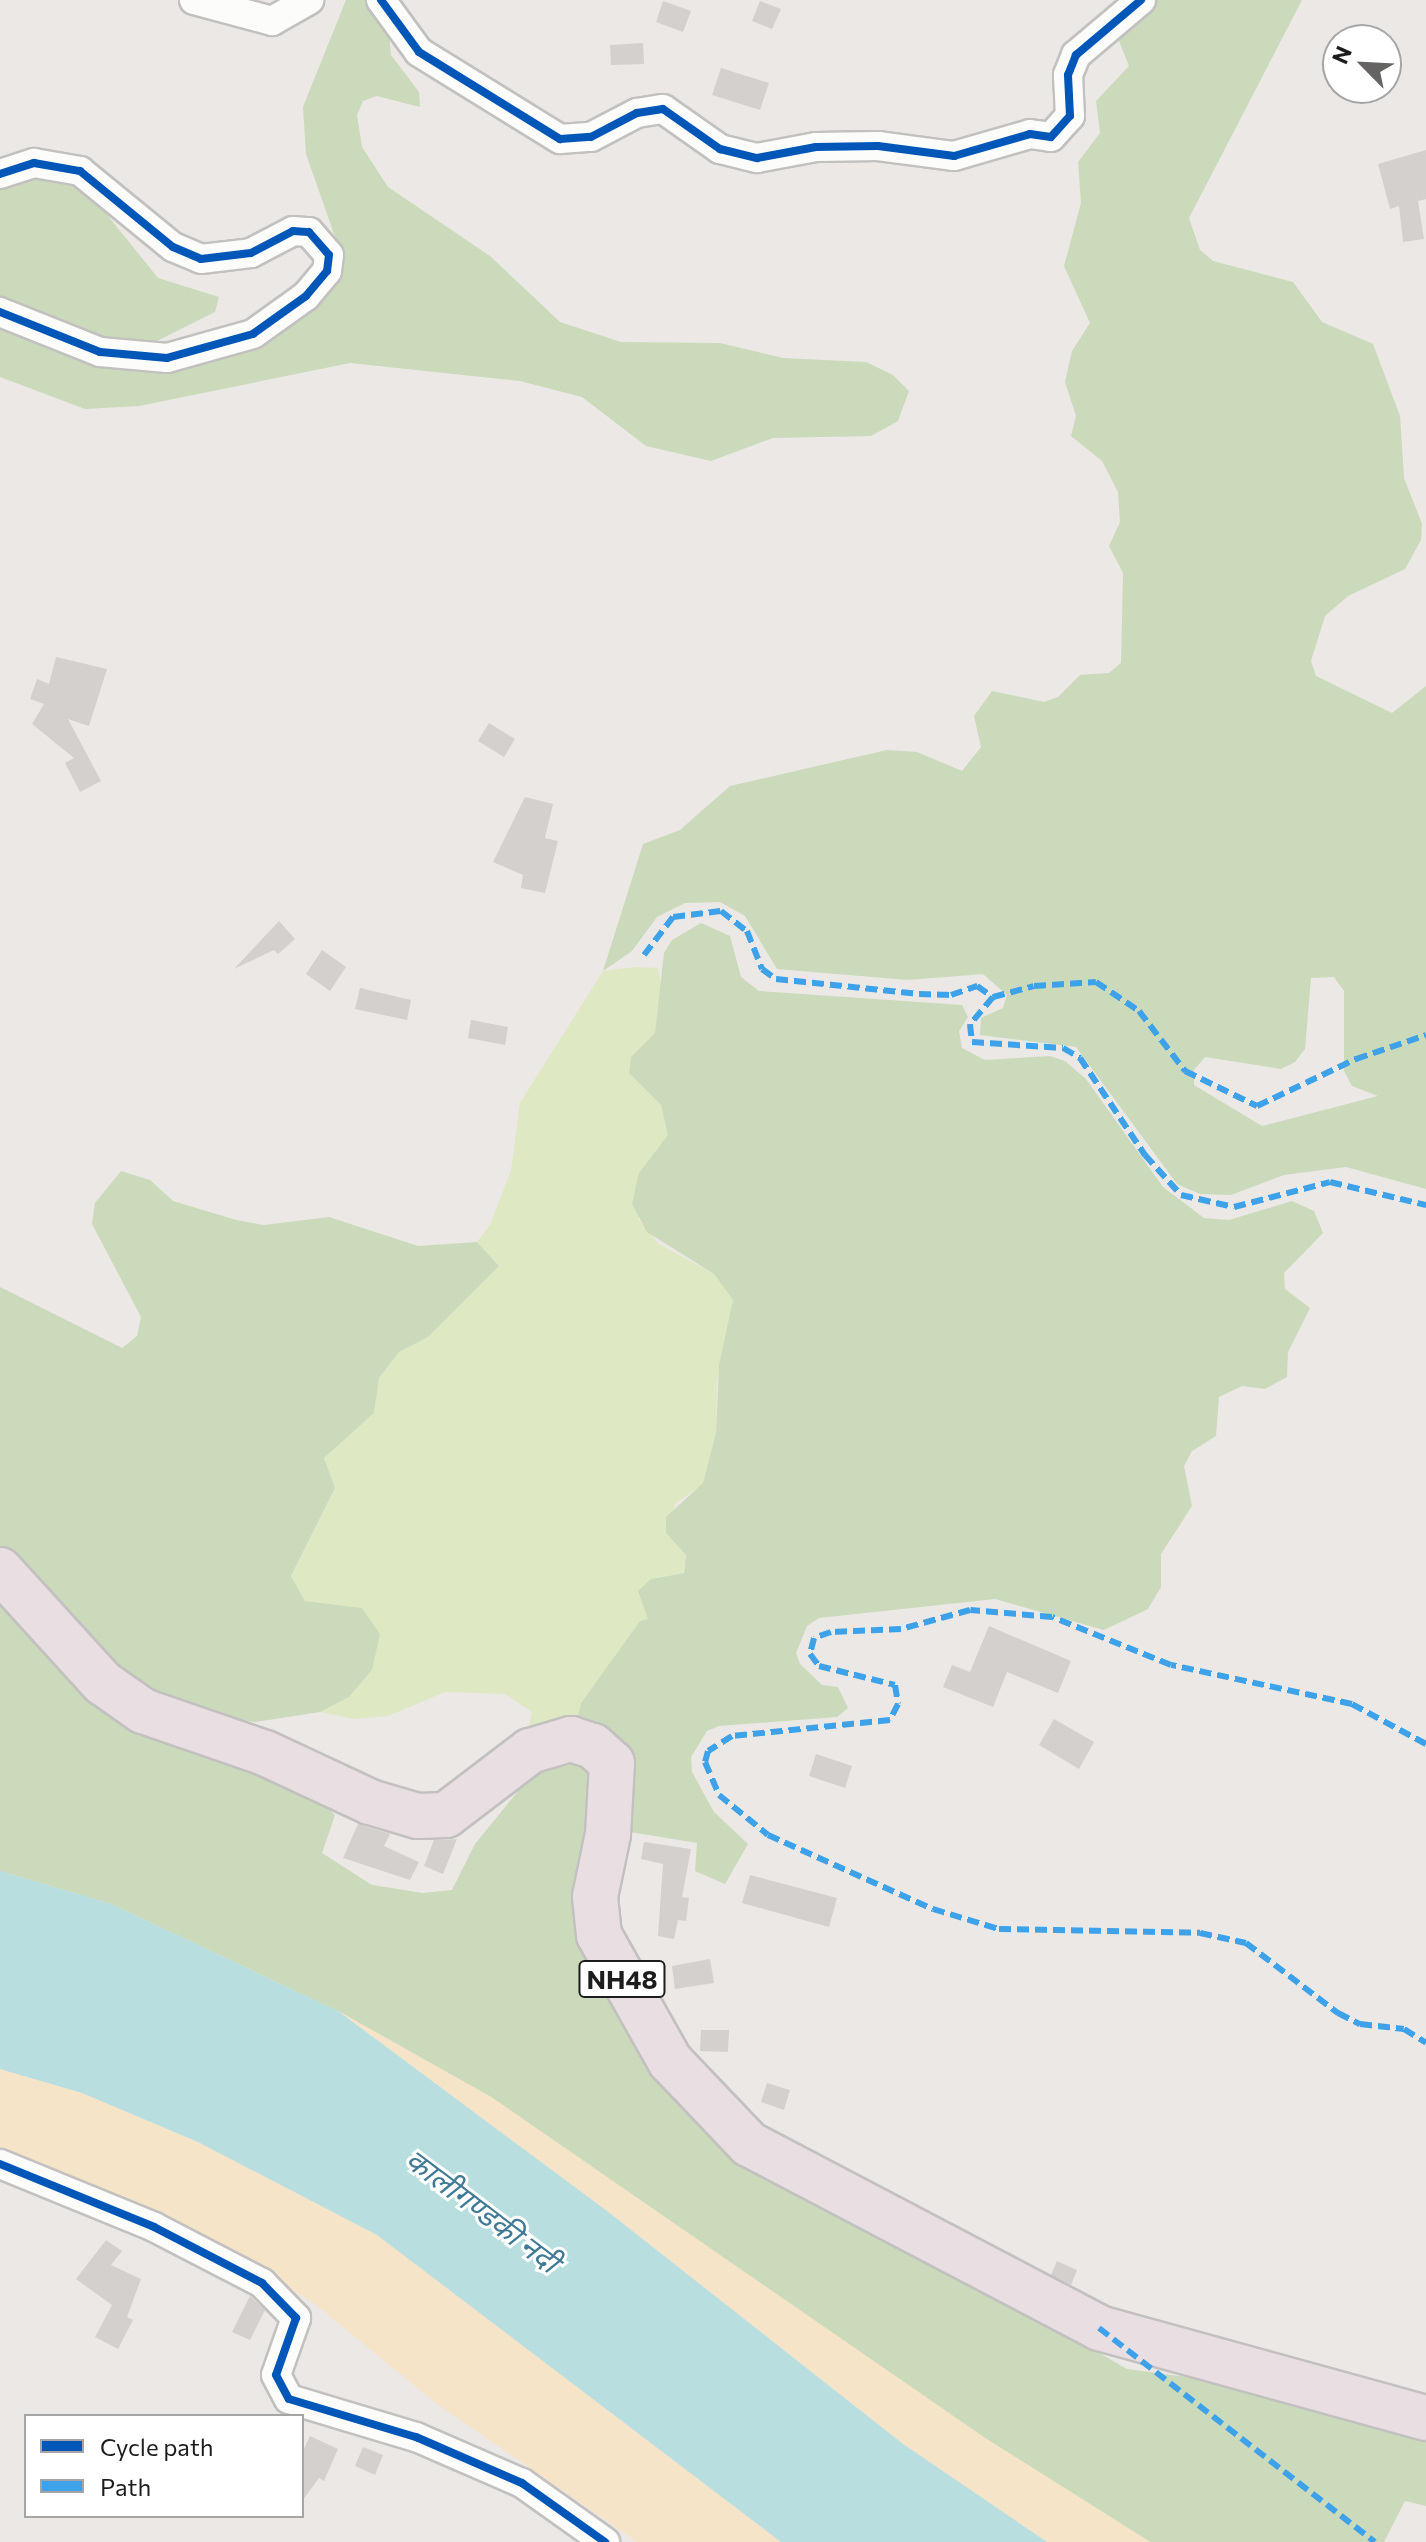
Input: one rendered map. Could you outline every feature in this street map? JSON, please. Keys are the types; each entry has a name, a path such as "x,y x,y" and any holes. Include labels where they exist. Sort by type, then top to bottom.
{"highway":[{"name":"NH48","path":"0,1570 103,1683 143,1711 265,1753 394,1809 446,1815 530,1751 571,1739 593,1746 612,1763 608,1834 595,1897 599,1935 670,2061 749,2144 1099,2328 1426,2418"}],"street":[{"path":"194,0 272,21 309,0"},
{"path":"381,0 419,52 560,139 591,137 637,113 663,109 720,149 757,158 878,146 954,156 1030,134 1051,137 1070,116 1068,75 1076,55 1141,0"},
{"path":"0,174 34,163 80,171 173,247 201,259 251,253 293,231 309,232 329,255 327,271 306,296 253,334 167,358 100,352 0,312"},
{"path":"0,2164 154,2227 262,2283 296,2318 276,2375 289,2399 416,2437 522,2483 605,2542"}],"green space":[{"path":"346,0 374,0 388,24 391,55 419,92 420,107 377,96 363,101 357,115 362,147 388,187 490,256 560,322 621,342 720,343 783,358 866,362 893,375 909,391 898,421 871,436 773,438 711,461 646,446 582,397 520,381 350,363 139,406 85,409 0,377 0,183 60,177 88,191 158,278 219,297 215,312 157,341 110,342 7,321 94,363 215,357 340,251 306,154 303,107"},
{"path":"1147,0 1302,0 1189,218 1200,250 1213,261 1293,282 1322,322 1373,344 1400,416 1404,478 1422,524 1421,540 1405,569 1348,596 1325,616 1311,661 1316,676 1392,713 1426,686 1426,1189 1346,1167 1284,1175 1231,1195 1200,1194 1177,1184 1076,1047 980,1035 981,1018 1003,1008 1007,995 983,974 908,980 777,969 745,916 720,902 685,903 657,917 632,951 603,971 643,844 680,830 730,786 887,750 917,752 962,771 981,747 974,716 992,691 1044,702 1058,697 1080,675 1109,673 1121,663 1123,573 1109,546 1120,522 1118,492 1102,461 1071,436 1076,416 1065,382 1072,351 1090,323 1064,266 1081,203 1078,162 1100,133 1096,101 1129,66 1117,36","holes":["1334,977 1344,991 1344,1071 1352,1086 1378,1096 1262,1126 1194,1085 1194,1070 1205,1057 1281,1069 1295,1062 1305,1049 1311,978"]},
{"path":"701,923 730,936 741,977 759,991 962,1005 968,1017 959,1031 962,1048 985,1060 1050,1056 1065,1061 1086,1079 1163,1187 1204,1218 1229,1220 1292,1201 1314,1211 1323,1233 1284,1273 1285,1289 1310,1308 1288,1352 1287,1377 1265,1389 1242,1386 1219,1397 1216,1436 1192,1451 1184,1466 1192,1506 1161,1554 1161,1587 1148,1609 1104,1630 995,1599 819,1618 807,1626 796,1653 800,1664 822,1685 838,1687 848,1708 837,1717 719,1726 707,1731 691,1757 692,1772 714,1812 748,1844 725,1884 695,1871 697,1843 630,1832 629,1766 577,1720 581,1703 640,1621 648,1619 638,1591 651,1579 684,1573 686,1555 666,1533 666,1517 703,1483 716,1433 719,1365 733,1300 714,1274 647,1232 632,1204 639,1173 668,1135 661,1105 629,1073 631,1057 655,1033 664,953 672,940"},
{"path":"658,968 661,986 655,1033 631,1057 629,1073 661,1105 668,1135 638,1219 659,1244 714,1274 733,1300 717,1381 716,1433 703,1484 675,1504 666,1533 686,1555 683,1573 651,1579 649,1619 640,1621 581,1703 577,1720 527,1733 532,1712 505,1694 445,1692 388,1716 354,1719 320,1712 349,1697 372,1670 379,1634 362,1608 305,1601 291,1576 335,1488 324,1458 374,1413 379,1378 399,1352 428,1337 499,1266 477,1242 490,1225 511,1170 520,1103 603,971"},
{"path":"121,1171 150,1180 173,1201 236,1220 264,1225 329,1217 418,1246 477,1242 499,1266 428,1337 399,1352 379,1378 374,1413 324,1458 335,1488 291,1576 305,1601 362,1608 380,1634 372,1670 349,1697 320,1712 255,1722 200,1716 147,1699 0,1557 0,1287 122,1348 137,1336 141,1317 92,1224 95,1203"},
{"path":"0,1591 119,1715 306,1787 335,1815 322,1853 372,1885 423,1893 452,1890 475,1844 532,1774 583,1762 596,1765 586,1911 656,2065 870,2221 1127,2369 1223,2382 1426,2434 1426,2506 1405,2501 1384,2542 1150,2542 985,2438 491,2097 338,2011 111,1904 0,1871"}],"sand":[{"path":"338,2011 491,2097 985,2438 1150,2542 1047,2542 903,2444 607,2211"},
{"path":"0,2069 82,2093 198,2142 377,2235 781,2542 637,2542 433,2401 315,2304 183,2226 0,2148"}],"water":[{"name":"कालीगण्डकी नदी","path":"0,1871 111,1904 338,2011 607,2211 903,2444 1047,2542 781,2542 377,2235 198,2142 82,2093 0,2069"}],"building":[{"path":"663,1 691,11 683,32 656,22"},
{"path":"760,1 781,9 772,29 752,21"},
{"path":"643,43 644,64 611,65 610,45"},
{"path":"721,68 769,83 760,110 712,95"},
{"path":"1426,150 1426,199 1418,201 1424,239 1403,242 1399,206 1390,209 1378,164"},
{"path":"56,657 107,669 89,726 68,719 101,781 80,792 65,763 74,758 32,724 44,704 30,699 37,679 49,684"},
{"path":"489,723 515,739 504,757 478,741"},
{"path":"525,797 553,804 545,838 558,841 545,893 521,888 523,875 493,862"},
{"path":"279,921 295,939 278,954 274,950 234,969"},
{"path":"322,950 346,967 330,991 306,974"},
{"path":"360,988 411,1000 407,1020 355,1009"},
{"path":"471,1020 508,1027 505,1045 468,1038"},
{"path":"989,1626 1071,1661 1058,1693 1007,1672 993,1707 943,1687 952,1665 970,1672"},
{"path":"1054,1719 1094,1742 1079,1769 1039,1745"},
{"path":"816,1754 852,1766 845,1788 809,1776"},
{"path":"358,1824 390,1834 384,1846 419,1862 410,1880 343,1858"},
{"path":"457,1839 443,1874 424,1866 434,1840"},
{"path":"644,1842 691,1849 682,1897 689,1898 686,1921 678,1920 674,1939 658,1936 663,1864 641,1859"},
{"path":"750,1875 837,1898 829,1927 742,1903"},
{"path":"710,1959 714,1983 675,1989 672,1966"},
{"path":"701,2030 729,2030 728,2052 700,2051"},
{"path":"767,2083 790,2090 784,2110 761,2102"},
{"path":"106,2240 122,2251 111,2265 141,2279 127,2317 133,2320 118,2349 95,2337 112,2305 76,2279"},
{"path":"1057,2261 1077,2270 1071,2285 1051,2275"},
{"path":"250,2296 265,2310 250,2340 232,2332"},
{"path":"310,2436 338,2449 324,2481 319,2478 304,2498 304,2449"},
{"path":"363,2447 383,2455 375,2475 355,2466"}],"marked path":[{"path":"644,955 673,917 721,911 747,931 762,969 776,979 919,994 951,995 977,986 993,997 970,1024 972,1042 1063,1048 1080,1058 1145,1155 1181,1195 1234,1207 1330,1182 1426,1205"},
{"path":"993,997 1034,986 1096,982 1139,1011 1185,1071 1257,1106 1356,1059 1426,1035"},
{"path":"1426,1744 1352,1704 1171,1665 1052,1617 970,1610 901,1629 831,1632 814,1638 810,1654 819,1666 895,1685 898,1704 890,1720 732,1736 708,1751 705,1762 719,1795 768,1835 933,1909 999,1929 1200,1933 1246,1943 1338,2013 1360,2024 1404,2029 1426,2043"},
{"path":"1099,2328 1375,2542"}],"cycle path":[{"path":"381,0 419,52 560,139 591,137 637,113 663,109 720,149 757,158 816,147 878,146 954,156 1030,134 1051,137 1070,116 1068,75 1076,55 1141,0"},
{"path":"0,174 34,163 80,171 173,247 201,259 251,253 293,231 309,232 329,255 327,271 306,296 253,334 167,358 100,352 0,312"},
{"path":"0,2164 154,2227 262,2283 296,2318 276,2375 289,2399 416,2437 522,2483 605,2542"}]}
